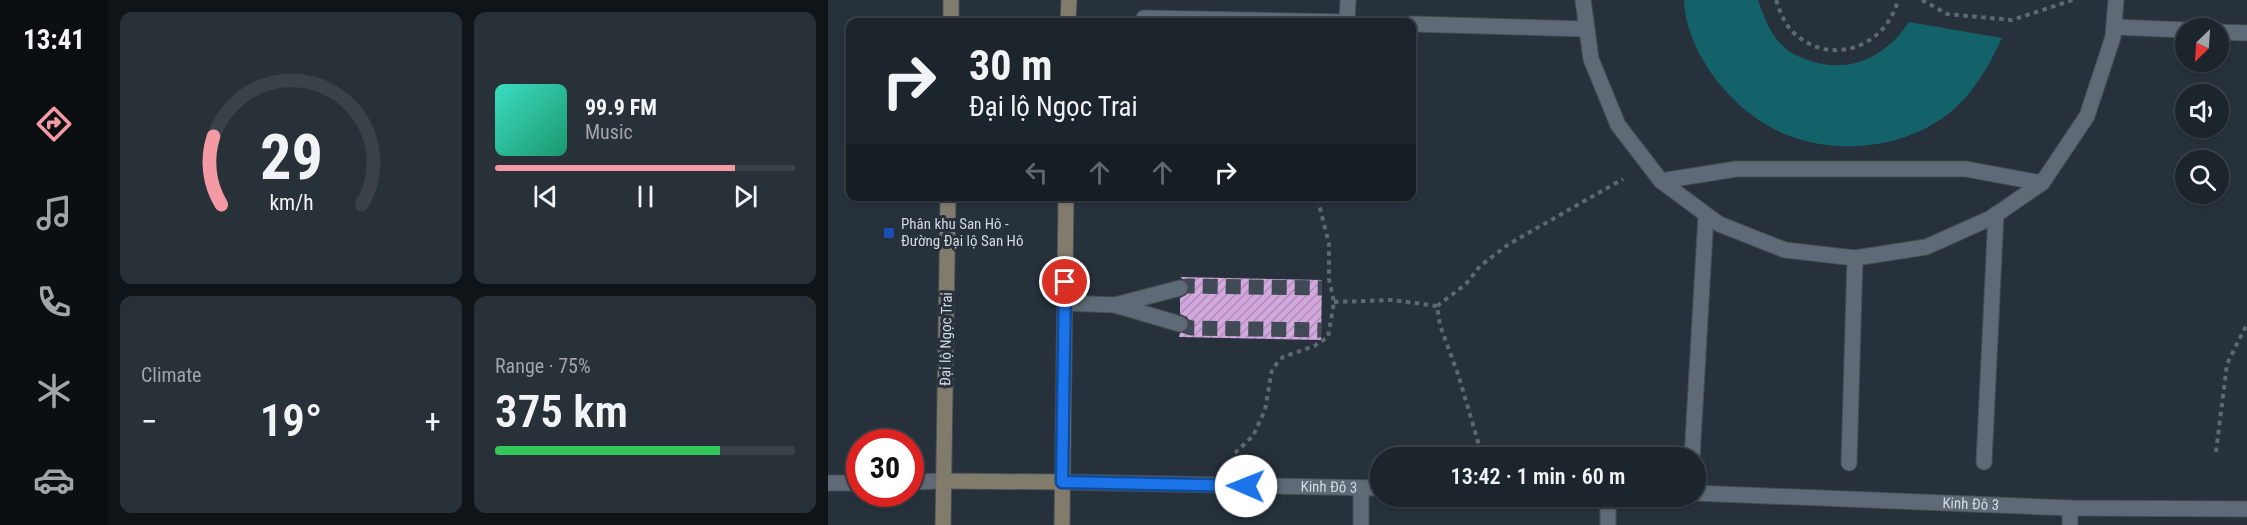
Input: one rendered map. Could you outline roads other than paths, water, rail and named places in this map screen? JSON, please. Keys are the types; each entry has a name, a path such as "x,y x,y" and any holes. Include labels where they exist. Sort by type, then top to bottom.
{"main road":[{"path":"951,0 951,18"},
{"path":"1068,18 1069,0"},
{"name":"Đại lộ Ngọc Trai","path":"944,525 948,201"},
{"path":"1062,525 1066,201"},
{"path":"944,481 1062,482"}],"street":[{"path":"1346,18 1348,0"},
{"path":"1583,0 1591,59 1618,125 1661,181 1719,224 1785,250 1855,258 1926,247 1996,214 2042,183 2086,116 2113,37 2116,0"},
{"path":"1416,24 1587,28"},
{"path":"2114,27 2175,30"},
{"path":"2229,32 2247,33"},
{"path":"1661,181 1736,169 1966,169 2042,183"},
{"path":"1984,462 1996,214"},
{"path":"1693,447 1706,215"},
{"path":"1849,463 1855,258"},
{"path":"1115,305 1180,288"},
{"path":"1065,303 1115,305 1180,324"},
{"path":"924,482 944,481"},
{"name":"Kinh Đô 3","path":"1062,482 1370,488"},
{"path":"828,483 846,483"},
{"path":"1361,488 1361,525"},
{"name":"Kinh Đô 3","path":"1706,493 2070,508 2247,509"},
{"path":"1608,507 1608,525"},
{"path":"2070,508 2070,525"}],"water":[{"path":"1684,0 1758,0 1772,32 1785,48 1803,58 1829,65 1856,63 1868,59 1890,44 1909,22 2002,38 1977,83 1967,96 1949,113 1928,127 1905,137 1880,143 1855,146 1830,145 1805,141 1773,129 1734,100 1714,77 1701,57 1691,35"}],"tunnel":[{"path":"1180,288 1187,286 1322,288"},
{"path":"1180,324 1191,328 1321,330"}],"place":[{"name":"Phân khu San Hô - Đường Đại lộ San Hô","path":"889,233"}]}
